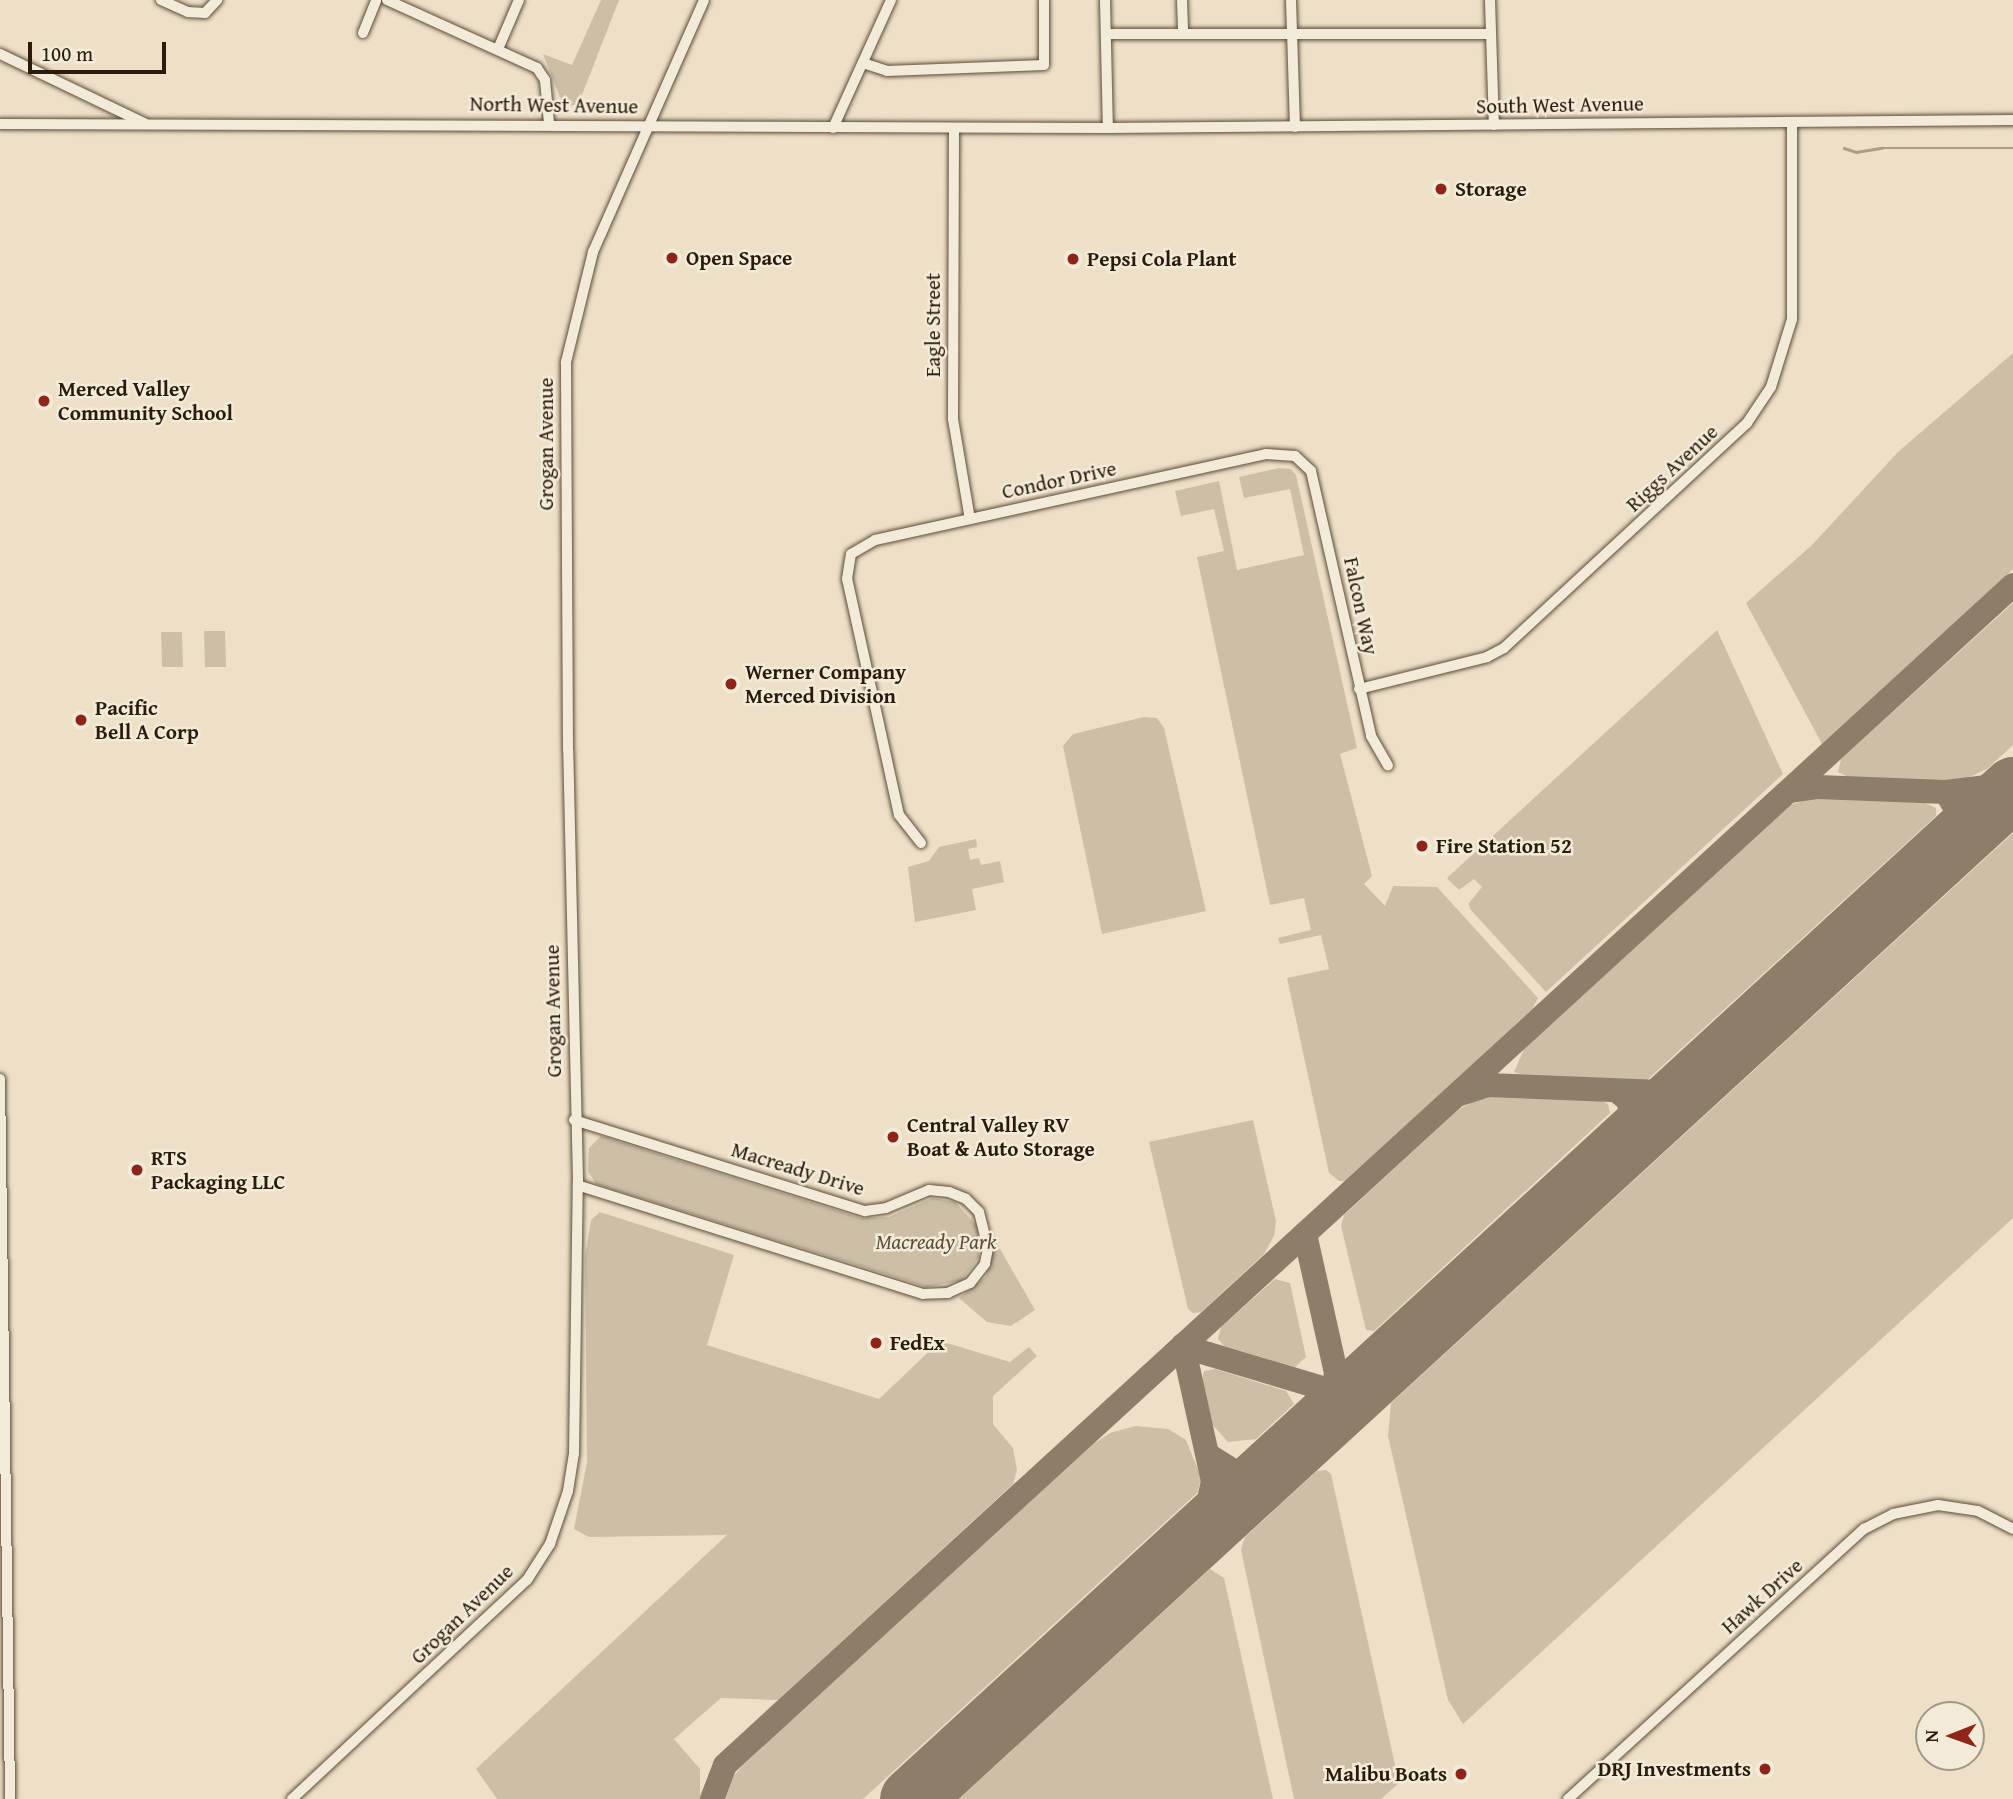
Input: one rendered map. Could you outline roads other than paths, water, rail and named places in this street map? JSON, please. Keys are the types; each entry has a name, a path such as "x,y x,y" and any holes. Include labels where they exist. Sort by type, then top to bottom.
{"street":[{"path":"161,0 188,12 205,13 217,0"},
{"path":"363,33 376,0"},
{"path":"387,0 537,68 547,88 550,123"},
{"path":"498,49 519,0"},
{"name":"Grogan Avenue","path":"292,1799 509,1600 550,1544 564,1510 574,1454 578,1185 574,1120 566,362 593,252 704,0"},
{"path":"833,128 891,0"},
{"path":"863,63 887,71 1044,65 1044,0"},
{"path":"1105,0 1108,128"},
{"path":"1182,0 1182,34"},
{"path":"1291,0 1295,127"},
{"path":"1490,0 1494,125"},
{"path":"1106,34 1491,34"},
{"path":"0,54 144,123"},
{"name":"South West Avenue","path":"1108,128 2013,120"},
{"name":"Riggs Avenue","path":"1359,689 1487,657 1504,648 1747,423 1771,387 1792,319 1792,122"},
{"name":"North West Avenue","path":"0,124 118,127 144,123 550,123 833,128 1108,128"},
{"name":"Eagle Street","path":"954,129 953,419 970,519"},
{"name":"Condor Drive","path":"921,843 900,816 846,569 851,554 860,545 970,519 1266,454 1296,456"},
{"name":"Falcon Way","path":"1296,456 1311,471 1371,736 1388,766"},
{"path":"0,1079 10,1799"},
{"name":"Macready Drive","path":"574,1120 866,1211 886,1208 929,1190 949,1192 966,1199 979,1212 988,1248 985,1264 971,1283 948,1293 923,1293 578,1185"},
{"name":"Hawk Drive","path":"1568,1799 1864,1529 1893,1514 1938,1505 1978,1511 2013,1529"}],"waterway":[{"path":"1844,148 1856,152 1882,148 2013,148"}],"place":[{"name":"Storage","path":"1441,189"},
{"name":"Open Space","path":"672,258"},
{"name":"Pepsi Cola Plant","path":"1073,259"},
{"name":"Merced Valley Community School","path":"44,401"},
{"name":"Werner Company Merced Division","path":"731,684"},
{"name":"Pacific Bell A Corp","path":"81,720"},
{"name":"Fire Station 52","path":"1422,846"},
{"name":"Central Valley RV Boat & Auto Storage","path":"893,1137"},
{"name":"RTS Packaging LLC","path":"137,1170"},
{"name":"FedEx","path":"876,1343"},
{"name":"DRJ Investments","path":"1765,1769"},
{"name":"Malibu Boats","path":"1461,1774"}],"park label":[{"name":"Macready Park","path":"936,1242"}]}
